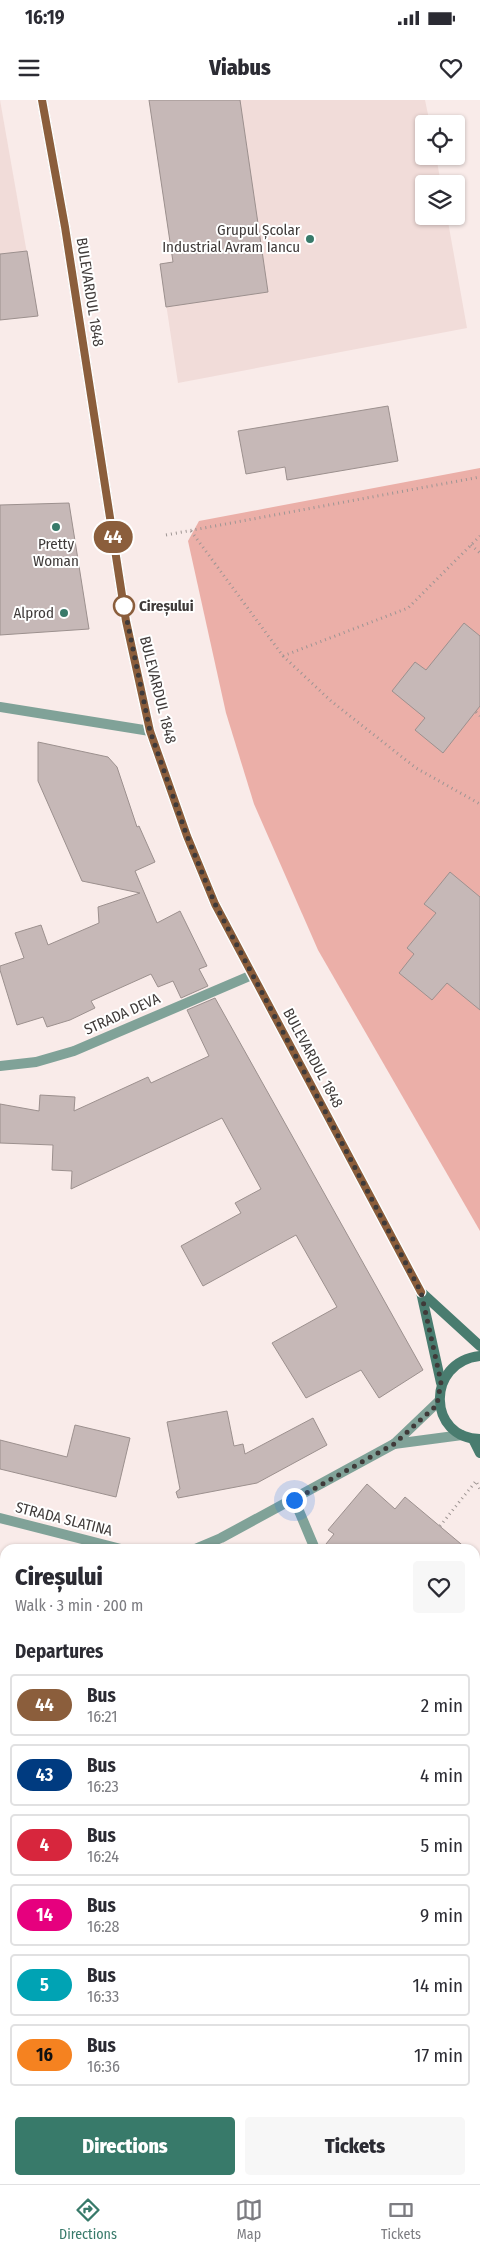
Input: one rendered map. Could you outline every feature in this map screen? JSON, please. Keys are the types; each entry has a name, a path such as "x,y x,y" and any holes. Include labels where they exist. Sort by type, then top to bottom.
{"street":[{"name":"BULEVARDUL 1848","path":"42,100 65,227 126,621 150,731 187,836 215,904 421,1292 441,1382 439,1401 443,1415 451,1427 462,1435 476,1439 480,1452"},
{"path":"0,707 150,731"},
{"name":"STRADA DEVA","path":"0,1066 36,1062 74,1052 252,975"},
{"name":"BULEVARDUL 1848","path":"421,1292 480,1346"},
{"path":"441,1382 457,1363 468,1358 480,1356"},
{"path":"207,1544 294,1500 394,1444 439,1401"},
{"path":"394,1444 462,1435"},
{"path":"294,1500 313,1544"},
{"name":"STRADA SLATINA","path":"0,1518 101,1544"}],"path":[{"path":"166,536 480,476"},
{"path":"191,531 283,656 331,701 416,768 480,804"},
{"path":"283,656 408,608 480,536"},
{"path":"471,545 480,553"},
{"path":"476,712 480,716"},
{"path":"440,1526 476,1481 480,1489"}],"shaded area":[{"path":"0,100 38,316 0,320"},
{"name":"Grupul Școlar Industrial Avram Iancu","path":"149,100 425,100 428,115 415,115 415,165 438,165 439,175 415,175 415,225 449,225 467,328 178,383 160,264 173,262"},
{"path":"480,468 480,1231 318,950 254,804 226,713 188,541 199,521"}],"building":[{"path":"149,100 240,100 268,292 166,307 160,264 173,262"},
{"path":"27,251 38,316 0,320 0,254"},
{"path":"388,406 398,461 287,480 285,467 246,474 238,431"},
{"path":"69,503 89,629 0,635 0,505"},
{"path":"464,623 480,636 480,706 443,753 415,730 425,718 392,691 415,662 426,670"},
{"path":"38,742 108,757 117,767 137,827 139,826 155,862 135,871 157,923 180,911 207,966 199,969 208,986 181,998 173,981 158,987 151,974 91,1001 95,1008 70,1020 47,1027 43,1017 17,1025 0,970 0,966 24,958 15,933 41,925 48,945 99,923 98,907 140,893 82,881 38,781"},
{"path":"450,872 480,897 480,1010 447,983 432,1000 399,973 414,954 407,948 436,913 424,904"},
{"path":"215,998 423,1370 379,1398 361,1370 306,1398 272,1343 337,1307 296,1235 203,1286 181,1246 241,1213 235,1203 261,1189 222,1118 71,1189 72,1171 52,1170 53,1145 0,1143 0,1104 39,1111 40,1095 75,1097 74,1111 148,1077 151,1083 209,1056 187,1010"},
{"path":"227,1411 234,1446 243,1444 245,1454 313,1418 327,1445 257,1483 178,1498 176,1492 180,1489 167,1422"},
{"path":"75,1425 130,1438 116,1497 0,1469 0,1440 67,1457"},
{"path":"367,1484 395,1509 405,1497 461,1544 326,1544 334,1534 328,1530"}],"bus line":[{"name":"44","path":"42,100 65,227 126,621 150,731 187,836 215,904 421,1292"}],"place":[{"name":"Grupul Școlar Industrial Avram Iancu","path":"310,239"},
{"name":"Pretty Woman","path":"56,527"},
{"name":"Cireșului","path":"124,606"},
{"name":"Alprod","path":"64,613"}],"route":[{"path":"124,606 123,601 150,731 187,836 215,904 421,1292 441,1382 437,1405 394,1444 294,1500"}]}
